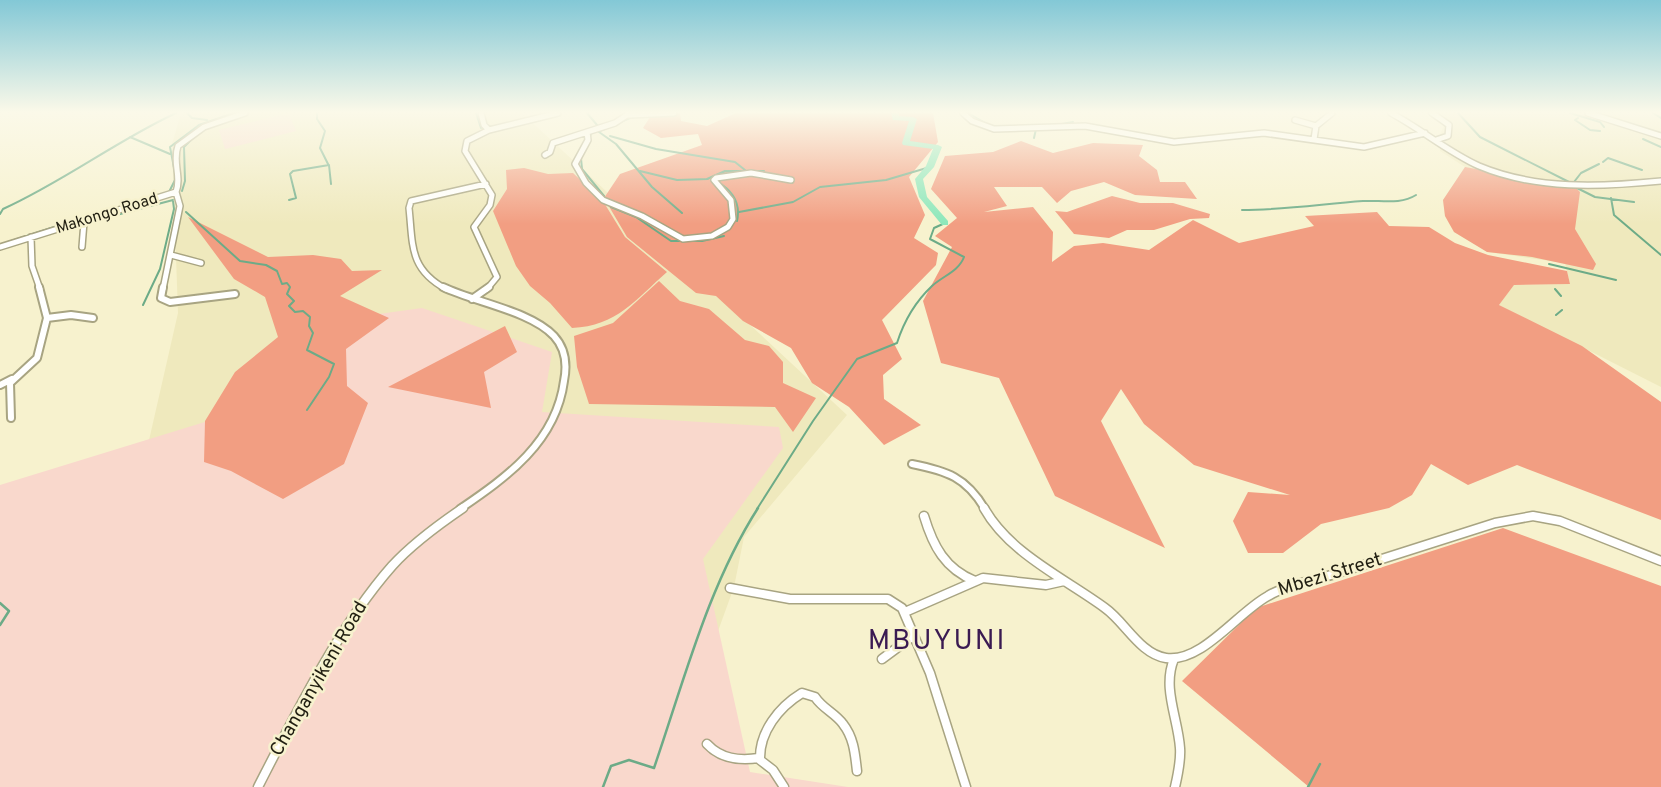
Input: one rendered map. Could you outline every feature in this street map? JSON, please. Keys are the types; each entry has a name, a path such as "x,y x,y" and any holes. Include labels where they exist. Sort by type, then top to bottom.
{"street":[{"name":"Makongo Road","path":"0,247 176,192 180,184 175,154 177,150"},
{"path":"465,150 492,195 492,203 474,227 497,277 491,286 472,299"},
{"path":"545,155 551,150"},
{"path":"583,150 575,164 600,197 613,206 643,216 681,239 706,238 728,228 734,211 733,205 714,180 716,178 751,173 791,180"},
{"path":"1453,150 1477,164 1501,173 1591,187 1661,181"},
{"name":"Changanyikeni Road","path":"258,787 294,717 373,588 407,551 445,518 517,467 547,432 559,404 564,353 555,336 538,323 472,299 438,283 416,260 409,205 420,197 486,184"},
{"path":"176,192 180,197 180,206 161,296 163,300 170,302 235,294"},
{"path":"82,247 85,222"},
{"path":"0,385 16,376 37,358 47,318 32,266 31,237"},
{"path":"171,255 201,263"},
{"path":"47,318 71,314 93,318"},
{"path":"11,418 9,388 16,376"},
{"path":"912,464 949,472 977,496 1000,530 1064,581 1107,609 1139,643 1158,654 1174,659 1168,678 1177,719 1180,751 1175,787"},
{"path":"925,516 931,541 943,561 959,575 975,581"},
{"name":"Mbezi Street","path":"1174,659 1203,647 1270,594 1451,536 1515,519 1533,516 1560,521 1661,561"},
{"path":"905,612 975,581 994,578 1046,585 1064,581"},
{"path":"730,588 790,599 888,599 902,608 930,673 965,787"},
{"path":"882,659 913,636"},
{"path":"759,758 764,737 779,713 797,695 807,693 842,722 853,742 857,771"},
{"path":"707,744 712,752 723,757 749,760 759,758"},
{"path":"759,758 773,770 784,787"}],"shaded area":[{"path":"172,150 562,150 847,415 744,537 734,587 701,678 70,787 178,313"},
{"path":"689,150 932,150 909,177 925,215 914,238 938,253 936,265 882,320 902,359 883,375 884,399 921,425 884,445 849,407 812,383 791,348 743,321 716,296 696,293 627,237 604,198 620,174"},
{"path":"999,150 1044,150 1053,153 1066,150 1141,150 1139,156 1157,170 1160,182 1185,182 1197,199 1135,195 1104,182 1071,191 1057,203 1042,187 994,187 1007,206 984,212 1033,207 1053,232 1052,262 1074,246 1103,243 1149,250 1193,220 1239,243 1314,226 1305,216 1377,212 1389,226 1429,227 1455,243 1488,255 1567,271 1570,284 1514,285 1499,305 1582,346 1661,402 1661,520 1517,465 1468,485 1431,464 1412,495 1389,508 1321,524 1283,553 1248,553 1233,521 1248,492 1290,495 1194,465 1144,424 1121,389 1101,421 1165,548 1055,496 999,378 941,363 923,301 952,247 935,236 957,218 931,189 945,156"},
{"path":"1661,150 1661,387 1499,305 1514,285 1570,284 1565,263 1488,252 1454,232 1445,216 1443,200 1465,167 1440,151"},
{"path":"1465,167 1575,187 1580,192 1575,229 1596,264 1593,270 1532,257 1487,252 1454,232 1445,216 1443,200"},
{"path":"524,168 548,174 573,173 603,201 625,237 667,272 613,317 588,326 572,328 550,303 530,286 516,266 493,211 507,189 506,170"},
{"path":"1112,196 1140,203 1173,203 1210,214 1209,218 1190,219 1154,230 1127,230 1109,238 1074,234 1055,211 1067,212"},
{"path":"188,217 268,257 313,255 341,259 352,271 382,270 340,296 389,318 346,349 347,386 368,403 344,464 283,499 231,471 204,462 205,421 235,372 278,337 265,297 234,279"},
{"path":"659,281 680,301 709,309 745,340 769,346 783,362 783,383 816,398 793,432 775,407 589,404 577,367 574,336 613,323"},
{"path":"422,308 552,352 542,412 779,427 783,448 703,559 750,772 848,787 0,787 0,485 289,396 357,317"},
{"path":"505,326 517,352 484,372 491,408 388,387"},
{"path":"1503,528 1661,586 1661,787 1309,787 1182,681 1256,608"}],"waterway":[{"path":"0,214 3,209 47,187 109,150"},
{"path":"160,150 170,154"},
{"path":"169,192 176,178 171,150"},
{"path":"182,191 185,181 184,150"},
{"path":"321,150 328,164"},
{"path":"621,150 652,187 682,213"},
{"path":"660,150 735,162 745,170"},
{"path":"937,150 930,167 919,179 923,197 945,223"},
{"path":"1505,150 1569,182"},
{"path":"581,158 582,169 604,196"},
{"path":"1603,162 1608,158 1642,170"},
{"path":"1574,182 1581,173 1599,164"},
{"path":"289,200 296,198 290,174 293,171 329,165 331,184"},
{"path":"739,212 793,202 820,187 886,180 930,167"},
{"path":"640,171 677,180 708,179"},
{"path":"707,179 725,171 764,171"},
{"path":"722,174 732,173"},
{"path":"718,182 735,198 737,221"},
{"path":"1577,188 1595,197 1611,199"},
{"path":"1242,210 1397,201 1416,195"},
{"path":"1611,199 1634,202"},
{"path":"1611,199 1614,215 1661,255"},
{"path":"86,223 173,200"},
{"path":"143,305 160,269 174,209 173,201"},
{"path":"611,207 636,217 671,241 702,241 724,236"},
{"path":"186,212 240,261 266,265 277,271 282,284 287,283 290,287 287,294 294,301 289,306 295,312 303,311 310,317 309,326 313,333 307,350 334,364 329,377 307,410"},
{"path":"8,242 76,220"},
{"path":"757,509 813,421 857,359 897,343 915,305 932,286 962,262 964,257 930,239 934,228 945,223"},
{"path":"1549,264 1616,280"},
{"path":"1555,289 1561,296"},
{"path":"1556,315 1562,310"},
{"path":"603,787 611,766 629,760 654,768 711,602 740,538 758,508"},
{"path":"0,603 9,611 0,625"},
{"path":"1308,787 1320,764"}],"district":[{"name":"MBUYUNI","path":"937,642"}]}
